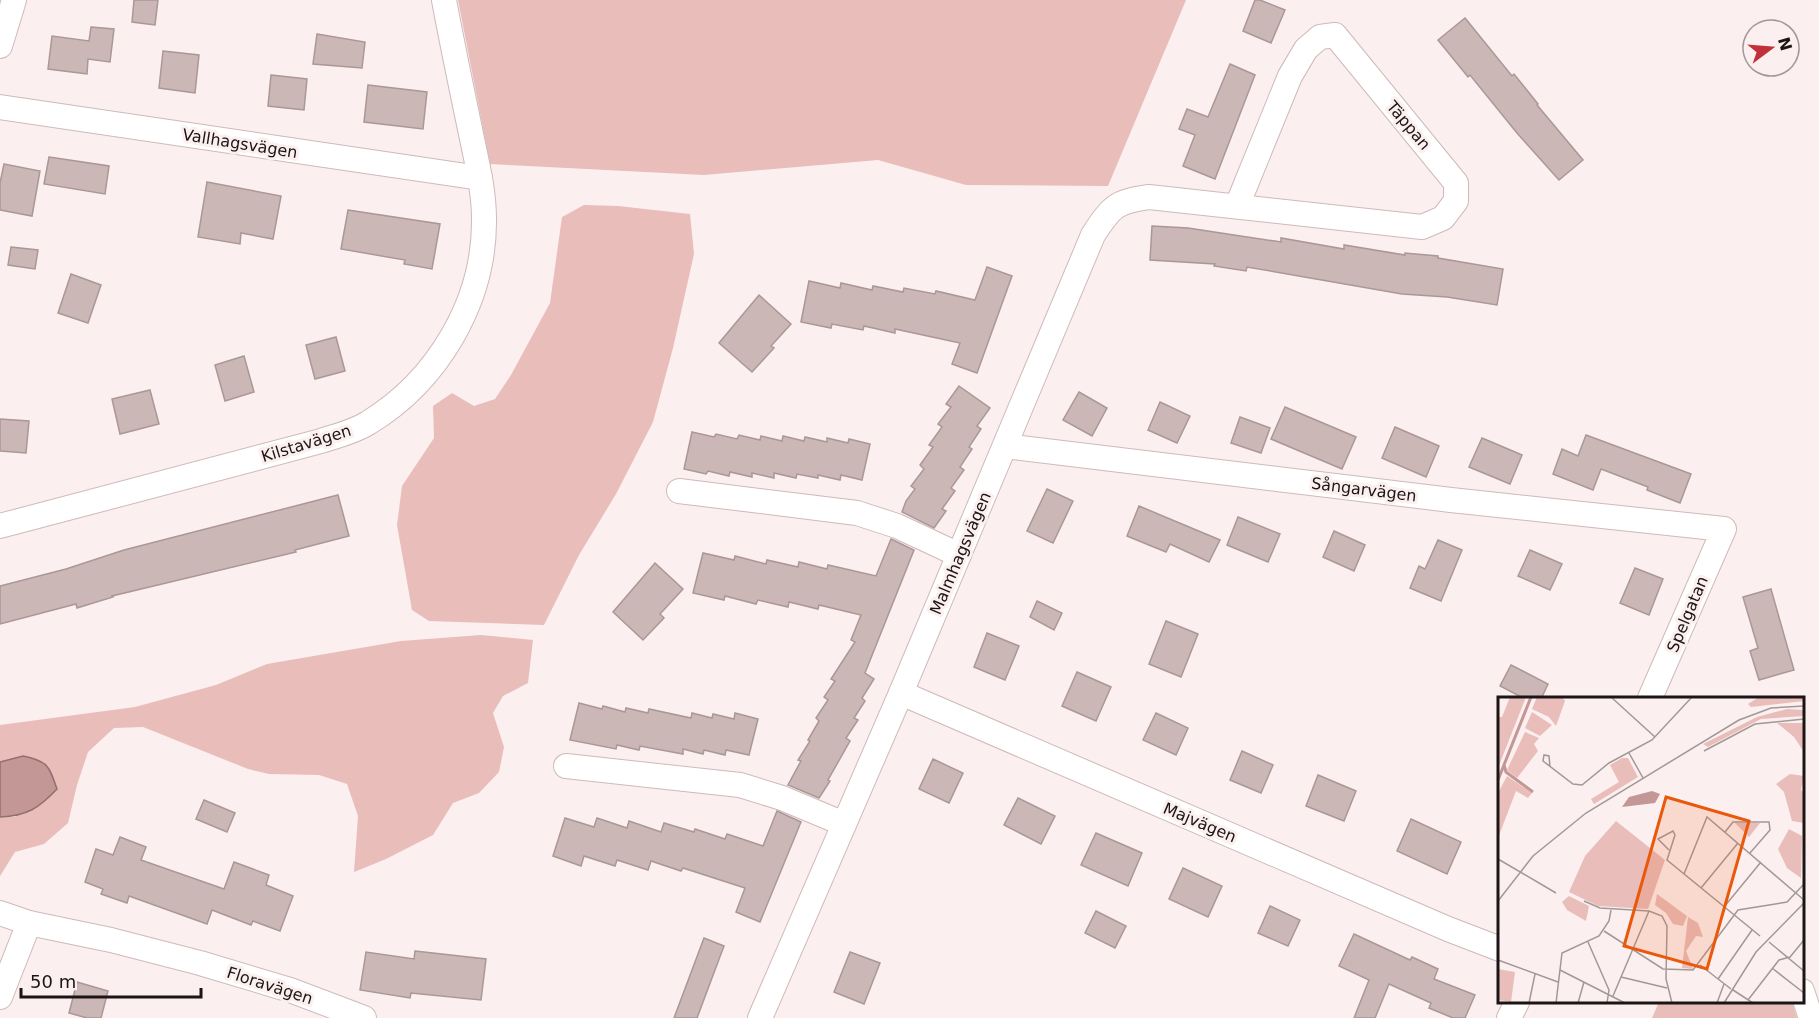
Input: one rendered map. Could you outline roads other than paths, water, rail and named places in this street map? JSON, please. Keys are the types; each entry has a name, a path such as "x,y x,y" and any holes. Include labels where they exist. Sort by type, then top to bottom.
{"street":[{"path":"0,46 14,0"},
{"name":"Kilstavägen","path":"0,526 321,441 366,425 398,402 430,369 455,335 474,288 482,255 484,219 480,178 444,0"},
{"name":"Täppan","path":"1335,35 1455,183 1456,201 1443,218 1422,227 1237,206 1290,76 1306,49 1320,37 1335,35"},
{"name":"Vallhagsvägen","path":"0,107 480,178"},
{"name":"Malmhagsvägen","path":"767,1016 844,824 1093,235 1107,212 1126,200 1149,197 1237,206"},
{"name":"Sångarvägen","path":"1005,446 1451,500 1724,530"},
{"path":"679,491 833,508 857,513 897,526 959,555"},
{"name":"Spelgatan","path":"1651,697 1724,530"},
{"name":"Majvägen","path":"901,693 1498,948"},
{"path":"567,766 740,785 782,798 844,824"},
{"name":"Floravägen","path":"0,913 29,923 111,940 200,963 290,990 364,1018"},
{"path":"0,997 29,923"},
{"path":"1804,994 1811,1018"},
{"path":"1509,1018 1516,1003"}]}
